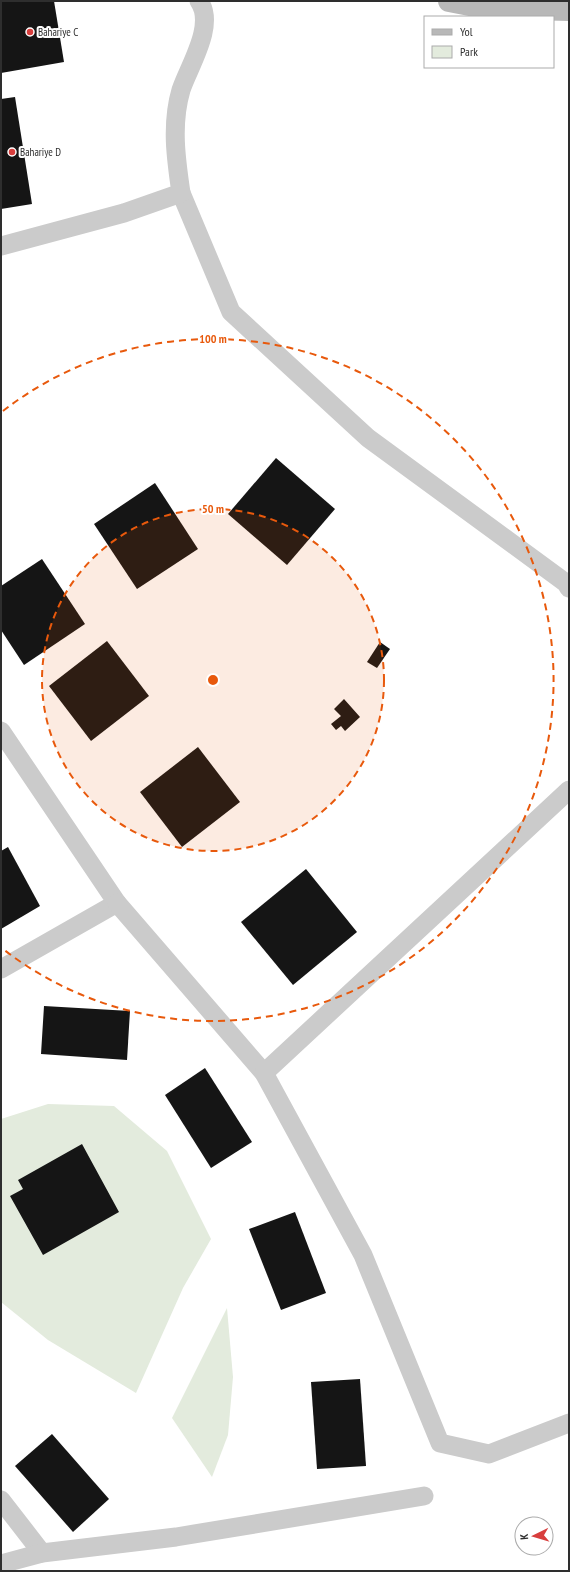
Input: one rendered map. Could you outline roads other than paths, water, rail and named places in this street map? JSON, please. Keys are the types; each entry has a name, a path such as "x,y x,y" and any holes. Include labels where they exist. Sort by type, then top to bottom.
{"main road":[{"path":"450,1 485,8 569,10"}],"street":[{"path":"200,1 203,6 205,27 181,90 176,117 176,158 181,193 231,312 368,438 566,583 569,588"},
{"path":"1,246 124,213 181,193"},
{"path":"1,732 117,903 264,1073 363,1255 440,1443 489,1454 569,1423"},
{"path":"264,1073 569,790"},
{"path":"1,969 117,903"},
{"path":"1,1564 42,1553 176,1537 424,1496"},
{"path":"1,1500 42,1553"}],"place":[{"name":"Bahariye C","path":"30,32"},
{"name":"Bahariye D","path":"12,152"}]}
